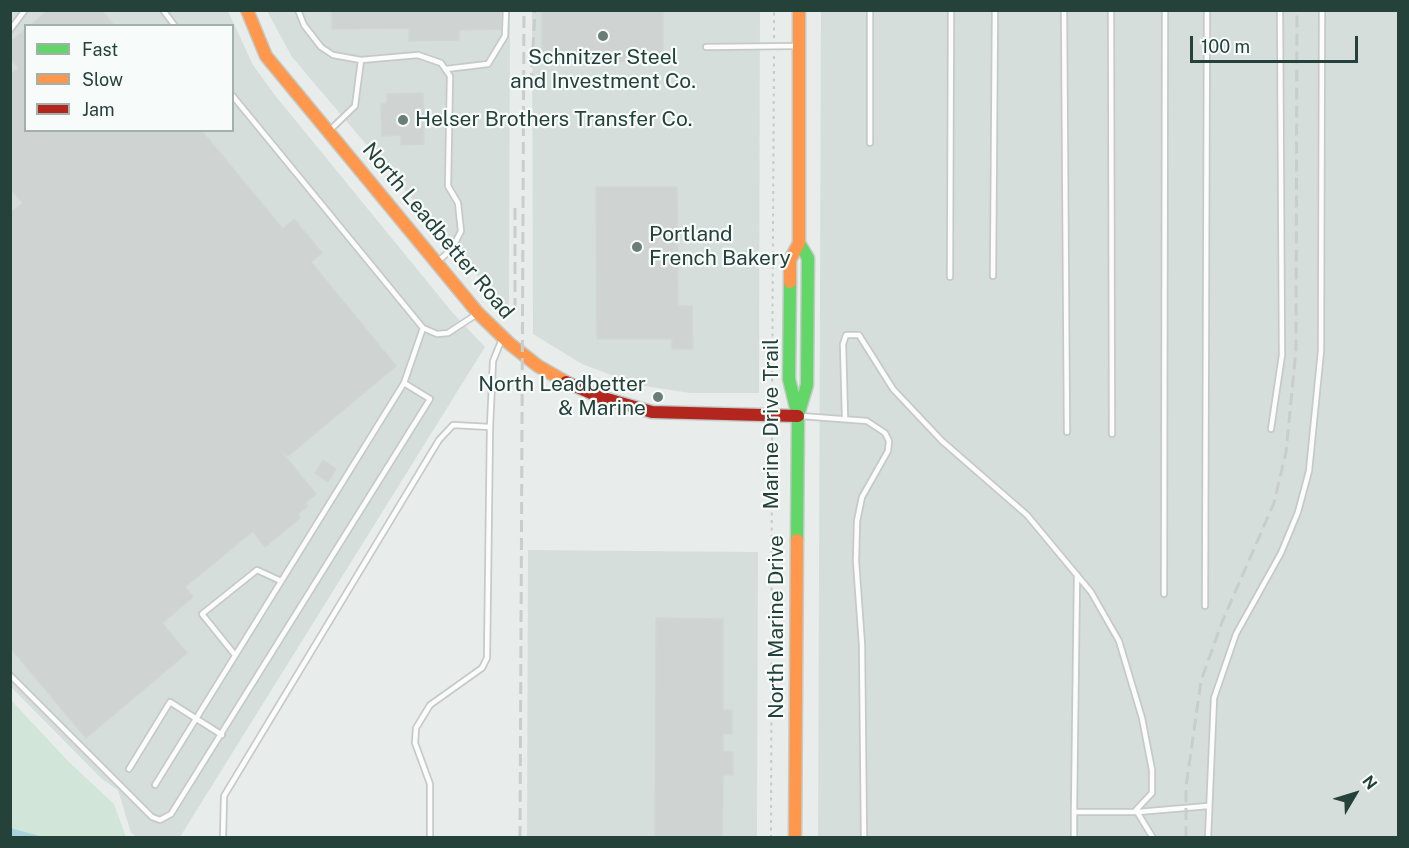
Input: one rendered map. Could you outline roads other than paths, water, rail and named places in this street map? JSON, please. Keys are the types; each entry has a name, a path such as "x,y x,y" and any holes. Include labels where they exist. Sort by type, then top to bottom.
{"main road":[{"name":"North Leadbetter Road","path":"247,10 266,56 478,313 503,337 555,376 625,406 673,414 798,416"},
{"name":"North Marine Drive","path":"795,837 798,416 789,380 790,260 799,243 799,10"},
{"name":"North Marine Drive","path":"798,416 807,385 808,258 799,243"}],"lane":[{"path":"10,30 25,10"},
{"path":"163,10 174,24"},
{"path":"298,10 304,25 321,47 333,55 361,60 418,55 441,63 446,69 452,82 448,186 458,203 461,231 452,249 436,262"},
{"path":"446,69 488,64 506,36 506,10"},
{"path":"870,10 870,143"},
{"path":"950,277 951,10"},
{"path":"993,276 995,10"},
{"path":"1064,10 1067,432"},
{"path":"1111,10 1112,435"},
{"path":"1164,10 1164,594"},
{"path":"1205,606 1207,10"},
{"path":"1271,429 1282,354 1280,10"},
{"path":"1208,837 1214,698 1236,634 1281,553 1298,512 1309,471 1321,351 1322,10"},
{"path":"706,47 799,46"},
{"path":"328,131 355,106 361,60"},
{"path":"234,97 423,328 437,334 448,333 478,313"},
{"path":"155,785 404,383 423,328"},
{"path":"845,418 843,344 846,335 859,335 901,397 942,441 1027,514 1091,592 1119,641 1142,718 1152,770 1152,793 1138,812"},
{"path":"430,837 430,784 416,743 416,728 430,705 482,668 488,658 492,361 503,337"},
{"path":"10,675 152,817 159,820 171,814 430,399 404,383"},
{"path":"798,416 867,421 885,434 889,441 888,451 862,497 857,521 856,561 862,651 864,837"},
{"path":"223,837 224,796 439,440 453,425 490,427"},
{"path":"235,655 202,614 257,570 281,581"},
{"path":"1074,837 1077,574"},
{"path":"129,769 170,702 222,735"},
{"path":"1074,812 1138,812 1208,806"},
{"path":"1138,812 1152,837"}],"water":[{"path":"10,828 43,837 11,837"}],"railway":[{"path":"520,838 524,10"},
{"path":"531,85 535,10"},
{"path":"1186,838 1186,787 1201,681 1222,622 1274,503 1286,452 1296,350 1297,10"},
{"path":"515,205 515,310"}],"place":[{"name":"Schnitzer Steel and Investment Co.","path":"603,36"},
{"name":"Helser Brothers Transfer Co.","path":"403,120"},
{"name":"Portland French Bakery","path":"637,247"},
{"name":"North Leadbetter & Marine","path":"658,397"}]}
